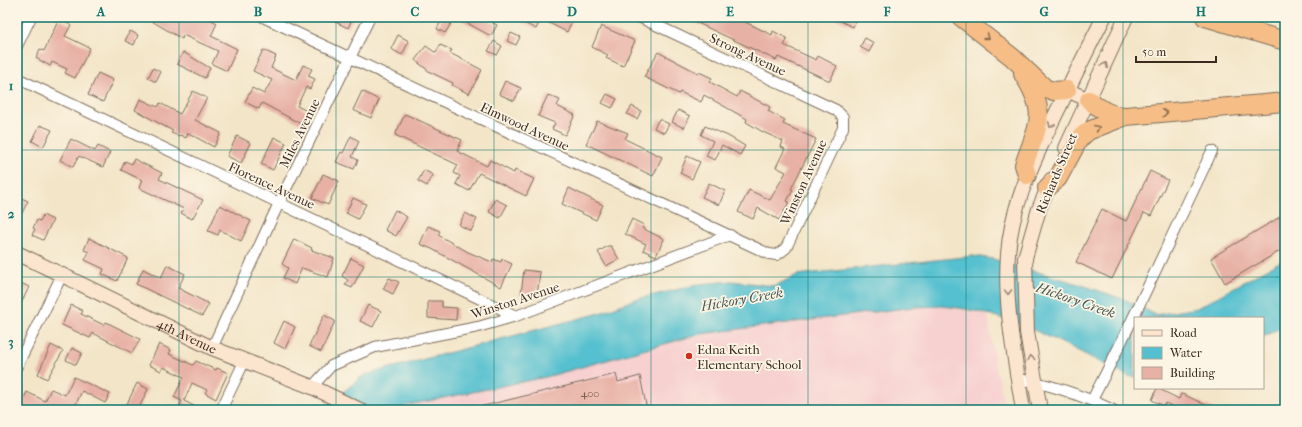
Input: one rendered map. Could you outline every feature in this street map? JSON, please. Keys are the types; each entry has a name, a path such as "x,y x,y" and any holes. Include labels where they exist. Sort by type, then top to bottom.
{"highway":[{"path":"961,17 1012,57 1046,89 1054,91 1068,90"},
{"path":"1205,17 1285,41"},
{"path":"1012,57 1034,91 1040,116 1036,135 1024,165 1027,176"},
{"path":"1089,100 1101,110 1116,116 1285,102"},
{"path":"1047,188 1058,178 1079,138 1088,131 1126,116"}],"street":[{"path":"17,46 31,17"},
{"name":"Elmwood Avenue","path":"263,17 730,236 769,254 778,255"},
{"name":"Miles Avenue","path":"212,348 279,203 370,17"},
{"name":"Strong Avenue","path":"639,17 836,110 843,117"},
{"name":"Richards Street","path":"1023,410 1010,330 1007,296 1008,254 1014,214 1027,176 1104,17"},
{"name":"Richards Street","path":"1040,410 1027,332 1026,258 1047,188 1089,100 1126,17"},
{"name":"Florence Avenue","path":"17,78 516,316"},
{"path":"1068,90 1089,100"},
{"name":"Winston Avenue","path":"778,255 786,248 843,128 843,117"},
{"path":"1134,317 1168,240 1212,150"},
{"name":"Winston Avenue","path":"312,388 332,366 375,347 478,327 516,316 730,236"},
{"name":"4th Avenue","path":"17,254 212,348 312,388 360,410"},
{"path":"17,366 62,275"},
{"path":"1092,400 1134,317"},
{"path":"221,410 244,362"},
{"path":"1018,379 1065,390 1113,410"}],"shaded area":[{"path":"941,306 988,315 995,365 1006,410 402,410 404,406 546,377 700,334 914,307"}],"water":[{"name":"Hickory Creek","path":"973,256 993,259 1082,285 1126,300 1156,315 1197,308 1285,259 1285,325 1264,336 1264,317 1134,317 1134,377 1128,376 1038,332 991,315 966,309 941,306 914,307 700,334 546,377 404,406 402,410 321,410 364,375 600,313 633,300 701,284 731,281 775,286 797,275"}],"building":[{"path":"145,17 206,17 217,23 211,36 237,49 227,71 212,64 218,51 183,35 182,39"},
{"path":"325,17 353,17 348,28"},
{"path":"443,17 452,22 445,33 437,29"},
{"path":"456,17 482,17 497,25 491,36"},
{"path":"512,17 574,17 567,32 541,19 536,29"},
{"path":"685,17 735,17 772,35 773,31 788,39 784,45 816,60 818,56 837,66 830,81 778,57 776,60"},
{"path":"832,17 857,17 853,27"},
{"path":"59,19 71,25 65,36 90,48 75,78 65,73 67,69 52,62 50,66 36,58 40,49 44,51"},
{"path":"601,26 635,41 623,66 606,58 608,55 592,47"},
{"path":"130,31 138,35 134,45 125,41"},
{"path":"511,33 520,37 516,45 507,41"},
{"path":"398,35 409,41 402,55 391,49"},
{"path":"865,38 874,43 869,52 860,47"},
{"path":"494,41 502,46 497,55 488,51"},
{"path":"440,45 452,50 450,53 482,70 469,94 452,85 453,83 430,72 415,60 426,46 436,53"},
{"path":"263,50 276,56 271,68 296,80 303,65 312,69 308,76 315,79 310,89 306,87 297,106 307,111 301,124 262,103 259,109 245,102 252,88 264,94 272,80 253,71"},
{"path":"183,52 210,68 205,78 177,64"},
{"path":"658,52 698,73 699,72 712,78 710,82 737,97 740,91 770,107 768,111 785,120 783,124 816,139 791,189 793,190 787,201 789,202 779,220 758,208 753,219 738,212 749,190 770,200 786,172 776,167 785,149 781,147 783,141 763,132 746,122 747,119 704,95 701,102 680,92 679,94 644,77"},
{"path":"153,68 161,72 156,82 148,78"},
{"path":"98,73 113,80 103,102 88,95"},
{"path":"505,81 521,88 514,101 499,94"},
{"path":"193,91 207,98 195,120 221,133 214,147 188,133 186,138 171,133 173,131 135,110 140,99 158,107 160,103 180,114"},
{"path":"362,91 379,100 371,118 353,110"},
{"path":"607,94 617,99 612,108 602,103"},
{"path":"548,95 560,100 557,106 575,115 565,135 552,129 555,123 538,116"},
{"path":"632,106 641,111 637,119 627,114"},
{"path":"678,110 690,116 684,128 672,122"},
{"path":"405,114 462,140 457,151 487,166 490,160 514,173 515,170 534,179 526,196 479,173 469,191 456,184 460,176 454,173 458,165 395,135"},
{"path":"659,119 669,124 664,133 654,128"},
{"path":"597,121 628,133 625,139 662,157 653,176 586,144"},
{"path":"40,125 52,130 43,147 32,141"},
{"path":"705,126 728,136 745,146 740,155 722,145 715,160 706,156 713,141 701,135"},
{"path":"237,136 251,143 241,163 227,156"},
{"path":"351,136 359,141 352,157 358,160 354,169 336,162 341,152 343,153"},
{"path":"274,137 286,143 273,170 261,164"},
{"path":"71,139 95,151 98,146 110,152 103,167 79,156 73,167 60,160"},
{"path":"687,156 700,162 692,179 680,173"},
{"path":"134,159 162,173 159,179 203,200 192,219 181,213 184,209 139,188 142,180 121,170 125,161 132,164"},
{"path":"424,170 433,175 427,186 418,181"},
{"path":"1150,171 1168,180 1151,216 1144,213 1112,279 1076,262 1102,209 1126,221"},
{"path":"323,174 339,181 328,205 312,198"},
{"path":"709,183 725,191 719,205 702,197"},
{"path":"569,188 603,205 596,220 562,204"},
{"path":"17,196 28,201 17,223"},
{"path":"353,198 366,204 358,219 346,213"},
{"path":"495,199 507,205 500,218 489,212"},
{"path":"220,205 251,221 241,241 220,230 218,235 208,231"},
{"path":"395,210 407,217 396,236 385,230"},
{"path":"465,213 477,219 471,231 459,225"},
{"path":"1285,214 1285,248 1225,283 1211,258"},
{"path":"43,215 53,220 43,240 32,235 35,229 33,228 37,220 40,221"},
{"path":"632,219 644,225 642,228 664,239 656,256 643,250 646,244 625,234"},
{"path":"428,226 440,231 438,235 468,252 492,262 493,259 501,262 502,259 512,264 501,287 432,249 420,244"},
{"path":"89,238 128,258 117,281 102,274 104,269 85,260 89,252 84,250"},
{"path":"294,239 312,248 311,250 334,258 328,277 302,268 295,284 283,278 288,268 282,264"},
{"path":"608,246 611,246 619,259 606,266 598,252"},
{"path":"351,258 364,265 352,288 345,285 348,280 342,276"},
{"path":"167,265 185,274 178,288 209,304 202,316 136,284 143,269 161,278"},
{"path":"524,270 540,272 537,296 521,294"},
{"path":"389,278 399,282 393,294 383,289"},
{"path":"17,281 29,287 17,312"},
{"path":"428,301 442,301 442,307 457,308 456,320 428,318"},
{"path":"71,305 83,311 81,314 104,325 106,322 140,339 132,353 93,333 90,338 62,325"},
{"path":"368,305 381,311 373,327 360,321"},
{"path":"324,315 335,321 321,352 309,346"},
{"path":"284,321 295,327 285,349 274,343"},
{"path":"159,344 171,350 169,354 193,365 196,361 216,370 217,368 228,373 216,399 205,393 207,390 192,383 184,401 202,410 178,410 182,401 174,397 184,377 163,367 161,371 149,365"},
{"path":"51,345 63,351 47,379 38,374"},
{"path":"72,348 82,353 76,365 66,360"},
{"path":"616,374 618,382 640,376 647,410 480,410 479,407"},
{"path":"74,377 110,394 105,403 82,391 73,410 28,410 20,406 27,392 45,401 51,389 65,395"},
{"path":"137,383 148,389 138,410 124,410"},
{"path":"1157,389 1159,389 1179,399 1181,394 1185,395 1216,410 1179,410 1166,403 1164,406 1152,400"}],"place":[{"name":"Edna Keith Elementary School","path":"689,356"}]}
